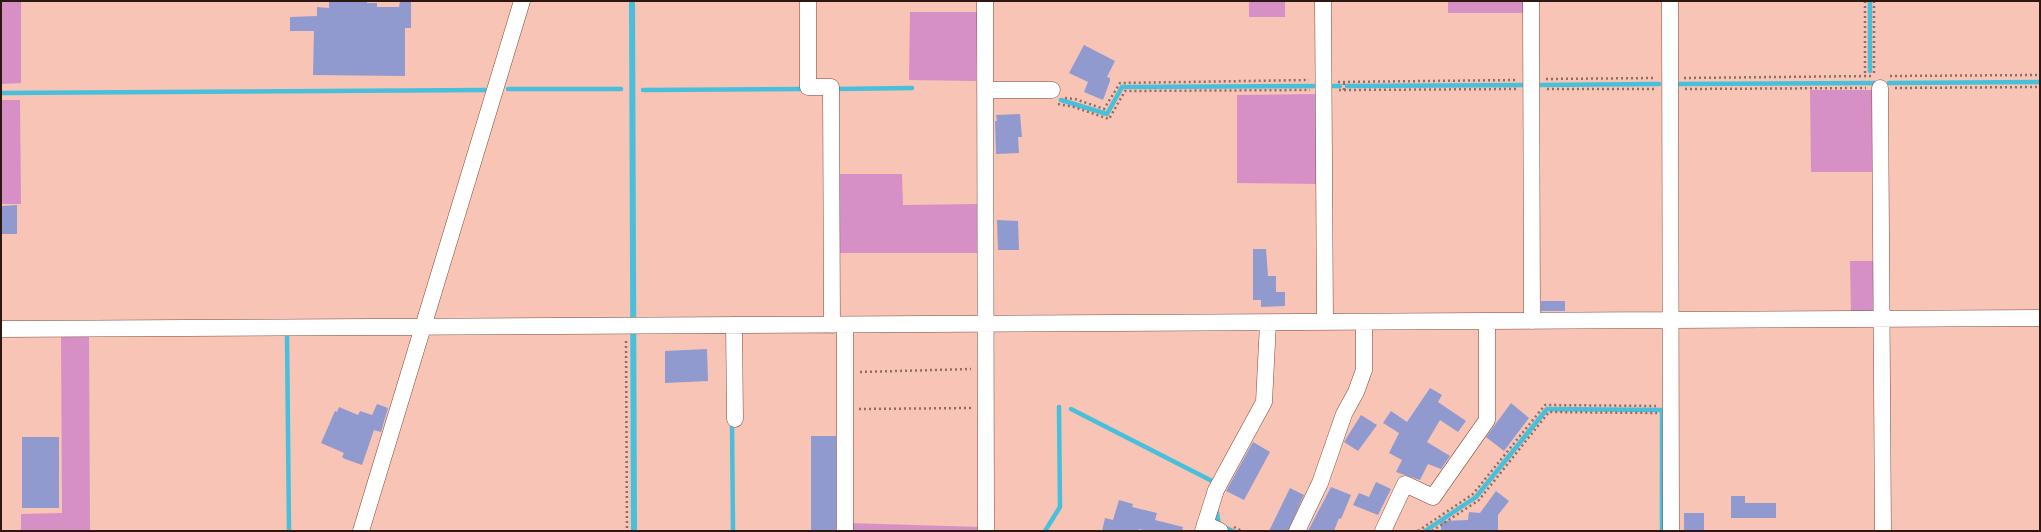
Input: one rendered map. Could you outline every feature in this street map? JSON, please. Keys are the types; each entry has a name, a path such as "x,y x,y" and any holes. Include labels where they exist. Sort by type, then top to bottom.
{"street":[{"path":"361,531 522,1"},
{"path":"808,1 808,87 831,87 838,325 845,372 845,531"},
{"path":"984,1 986,531"},
{"path":"1323,1 1325,322"},
{"path":"1531,1 1532,321"},
{"path":"1670,1 1671,531"},
{"path":"1877,82 1882,319 1883,531"},
{"path":"985,90 1052,90"},
{"path":"1,329 2040,318"},
{"path":"1383,531 1405,484 1433,497 1487,420 1487,321"},
{"path":"1220,531 1204,527 1216,490 1264,402 1268,322"},
{"path":"1297,531 1320,483 1344,414 1356,392 1364,370 1364,322"},
{"path":"734,325 735,419"}],"path":[{"path":"1865,1 1866,76"},
{"path":"1874,1 1877,82"},
{"path":"1052,90 1055,96 1074,99 1104,109 1120,83 1324,80"},
{"path":"1344,82 1344,90"},
{"path":"627,531 631,326"},
{"path":"845,372 985,369"},
{"path":"1418,531 1473,494 1545,405 1671,406"},
{"path":"845,409 985,408"},
{"path":"1432,531 1479,500 1549,412 1657,413 1657,421"}],"shaded area":[{"path":"1,1 21,1 21,83 1,84"},
{"path":"1249,1 1285,1 1285,17 1249,17"},
{"path":"1448,1 1529,1 1529,13 1448,13"},
{"path":"910,12 977,12 976,81 909,80"},
{"path":"1810,90 1876,90 1877,172 1811,172"},
{"path":"1322,94 1321,184 1237,183 1237,95"},
{"path":"1,100 20,100 21,204 1,204"},
{"path":"835,174 902,174 903,205 978,204 978,253 835,253"},
{"path":"1850,261 1878,261 1879,312 1851,315"},
{"path":"61,336 89,336 90,531 21,531 21,514 62,513"},
{"path":"847,523 980,527 980,531 847,531"}],"water":[{"path":"629,1 635,1 637,531 631,531"}],"building":[{"path":"329,1 367,1 367,3 377,3 377,7 399,7 400,1 411,1 411,28 405,28 405,76 313,75 314,31 290,31 290,17 317,16 317,7 329,8"},
{"path":"1084,45 1115,61 1107,77 1110,78 1110,81 1103,100 1084,92 1088,82 1069,73"},
{"path":"1020,114 1022,137 1018,137 1019,153 996,154 996,115"},
{"path":"17,205 17,234 1,234 1,206"},
{"path":"997,220 1018,221 1019,250 998,250"},
{"path":"1253,249 1266,249 1268,276 1276,276 1276,292 1285,292 1285,306 1261,307 1261,300 1253,300"},
{"path":"1541,301 1565,301 1565,311 1541,311"},
{"path":"707,349 708,381 665,383 665,351"},
{"path":"1430,388 1442,395 1438,402 1466,421 1458,432 1440,420 1427,442 1450,456 1441,469 1428,464 1420,480 1396,472 1402,460 1389,453 1399,433 1383,423 1391,411 1407,422"},
{"path":"1511,403 1529,418 1504,451 1486,437"},
{"path":"377,404 388,408 381,432 374,430 362,465 345,459 342,457 344,453 321,443 335,411 337,412 339,407 358,415 360,411 372,415"},
{"path":"1361,415 1377,425 1358,451 1344,442"},
{"path":"811,436 836,436 836,531 811,531"},
{"path":"22,437 59,437 59,508 22,508"},
{"path":"1253,442 1270,452 1244,500 1226,491"},
{"path":"1376,482 1391,489 1378,515 1353,505 1359,493 1369,497"},
{"path":"1331,487 1351,495 1341,519 1339,518 1334,531 1308,531"},
{"path":"1290,488 1304,495 1288,531 1269,531"},
{"path":"1496,491 1509,501 1498,515 1498,531 1441,531 1441,521 1468,520 1469,512 1480,513"},
{"path":"1731,496 1745,496 1745,503 1776,503 1776,518 1731,518"},
{"path":"1119,500 1133,504 1132,507 1157,513 1155,520 1183,527 1182,531 1147,531 1139,529 1139,531 1102,531 1105,518 1113,520"},
{"path":"1684,513 1704,513 1704,531 1684,531"}],"waterway":[{"path":"1870,1 1870,71"},
{"path":"1889,83 2040,82"},
{"path":"1676,84 1875,83"},
{"path":"1537,85 1659,84"},
{"path":"1347,86 1527,85"},
{"path":"1061,100 1107,114 1122,87 1320,86"},
{"path":"1329,86 1340,86"},
{"path":"836,89 912,88"},
{"path":"508,89 621,89"},
{"path":"643,90 804,89"},
{"path":"1,93 485,90"},
{"path":"287,335 289,531"},
{"path":"1045,531 1060,507 1059,407"},
{"path":"1071,409 1212,481 1213,485"},
{"path":"1425,531 1476,497 1547,409 1662,410 1662,531"},
{"path":"732,422 733,531"},
{"path":"1216,508 1219,525 1233,531"}]}
